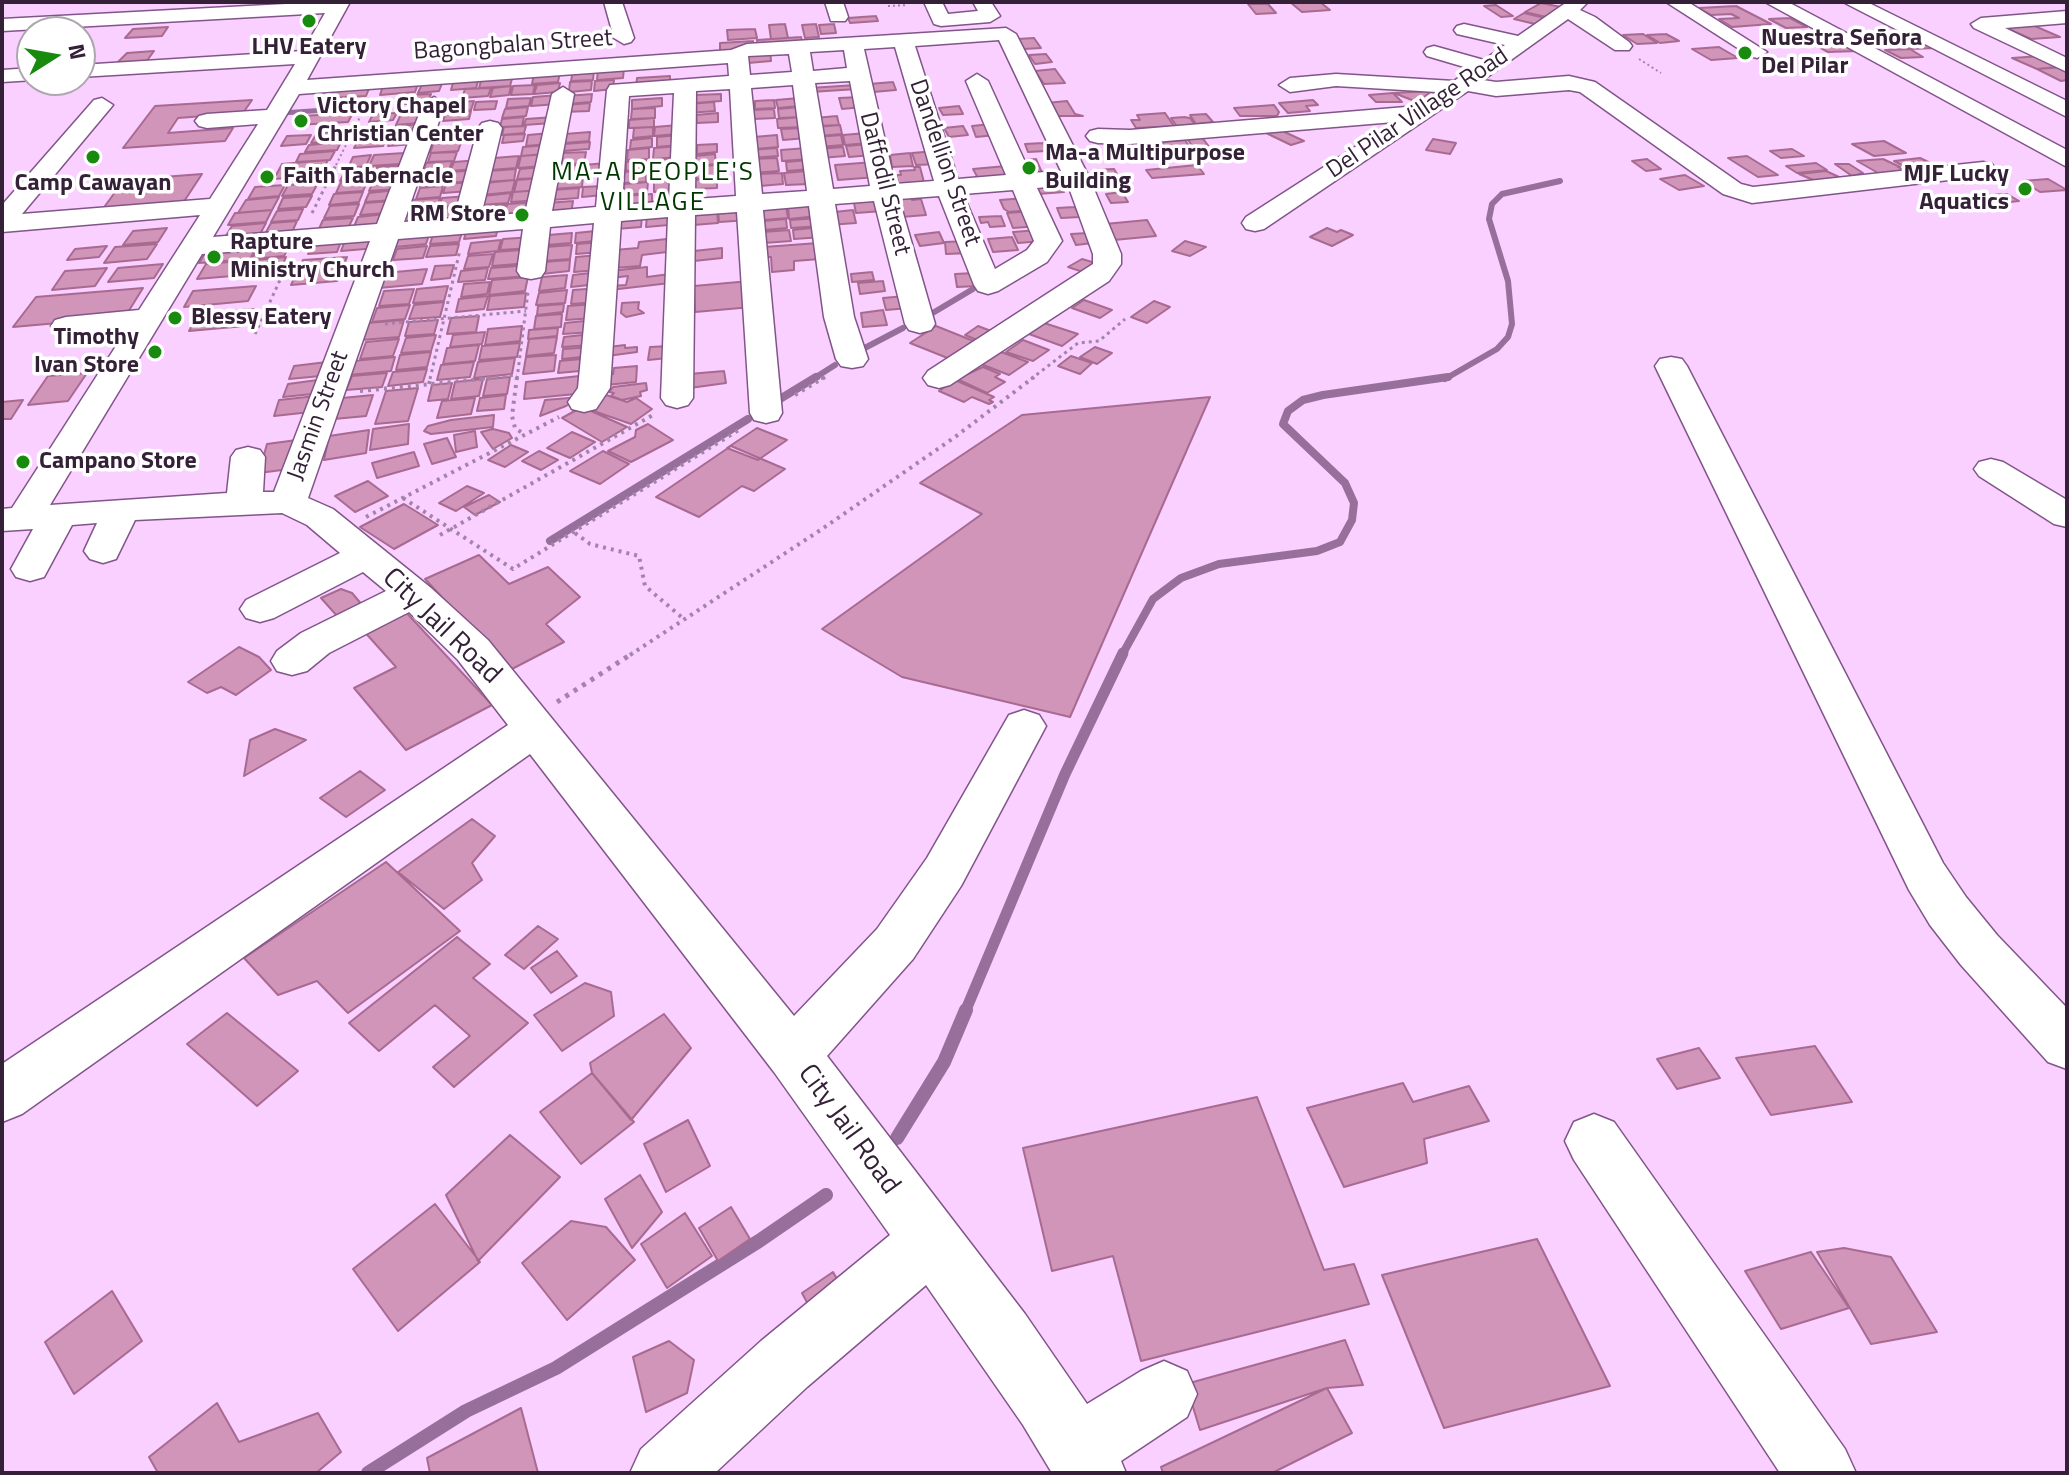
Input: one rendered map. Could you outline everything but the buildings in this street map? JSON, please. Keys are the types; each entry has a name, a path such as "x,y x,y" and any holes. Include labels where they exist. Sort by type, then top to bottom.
{"street":[{"path":"219,4 255,2"},
{"path":"613,2 624,38"},
{"path":"933,2 941,20 990,16 982,2"},
{"path":"1675,2 1748,48 1712,46"},
{"path":"1774,2 2067,160"},
{"path":"1852,2 2067,110"},
{"path":"1573,7 1622,46"},
{"name":"Del Pilar Village Road","path":"1255,223 1423,113 1573,7"},
{"path":"2,25 327,17"},
{"path":"108,39 117,30 129,27 327,17"},
{"path":"30,569 29,518 148,318 292,88 327,17"},
{"path":"2062,19 1981,24 2067,66"},
{"path":"1464,30 1522,43"},
{"name":"Bagongbalan Street","path":"292,88 738,56 744,51 1006,34 1077,177"},
{"path":"709,35 710,58"},
{"name":"Dandellion Street","path":"903,40 948,187 988,285 1037,256 1047,246 1046,235 1020,181"},
{"name":"Daffodil Street","path":"853,43 884,192 920,324"},
{"path":"799,47 839,317 852,359"},
{"path":"1434,52 1488,89 1569,83 1587,87 1732,189 1752,195 1983,169"},
{"path":"738,56 766,413"},
{"path":"96,70 309,57"},
{"path":"344,84 430,74"},
{"path":"584,402 594,388 618,90 858,74"},
{"path":"1290,85 1336,80 1493,81 1541,77"},
{"path":"977,81 1020,181"},
{"path":"677,398 685,86"},
{"path":"531,271 537,220 563,94"},
{"name":"Jasmin Street","path":"260,487 327,395 434,104"},
{"path":"2,249 10,222 102,105"},
{"path":"1098,136 1130,137 1423,113"},
{"path":"207,121 274,116"},
{"path":"465,226 490,128"},
{"path":"192,247 1077,177 1107,254 1105,269 939,378"},
{"path":"10,222 217,206"},
{"path":"66,326 148,318"},
{"path":"1671,366 1926,876 1948,911 2020,997 2067,1045"},
{"path":"1991,469 2067,516"},
{"path":"29,518 112,531 260,487"},
{"name":"City Jail Road","path":"260,487 306,508 351,542 473,650 793,1055 1020,1363 1084,1462"},
{"path":"260,609 351,542"},
{"path":"292,661 315,643 412,594"},
{"path":"2,1096 532,724"},
{"path":"793,1055 895,944 944,872 1024,726"},
{"path":"1594,1141 1821,1473"},
{"path":"665,1473 784,1364 930,1242"},
{"path":"1084,1462 1164,1394"}],"path":[{"path":"429,384 465,226"},
{"path":"525,435 512,423 531,271"},
{"path":"352,327 526,311"},
{"path":"532,724 955,437 1078,343 1099,341 1125,319"},
{"path":"327,395 517,375"},
{"path":"440,535 668,407 677,398"},
{"path":"351,542 403,498 584,402"},
{"path":"403,498 513,569"},
{"path":"575,533 590,544 639,556 645,586 685,620"}],"waterway":[{"path":"282,113 355,108"},
{"path":"1445,379 1497,349 1508,337 1512,324 1508,281 1489,219 1492,204 1502,194 1560,181"},
{"path":"931,314 973,289"},
{"path":"857,352 903,328"},
{"path":"813,379 835,365"},
{"path":"775,402 816,377"},
{"path":"1122,654 1153,599 1181,578 1219,564 1317,551 1340,542 1352,520 1354,503 1345,483 1283,424 1288,411 1303,400 1323,395 1448,377"},
{"path":"550,541 748,419"},
{"path":"965,1012 1065,774 1122,654"},
{"path":"897,1138 944,1062 966,1010"},
{"path":"368,1473 466,1411 556,1368 759,1241 826,1195"}],"place":[{"name":"LHV Eatery","path":"309,21"},
{"name":"Nuestra Señora Del Pilar","path":"1745,53"},
{"name":"Victory Chapel Christian Center","path":"301,121"},
{"name":"Camp Cawayan","path":"93,157"},
{"name":"Ma-a Multipurpose Building","path":"1029,168"},
{"name":"Faith Tabernacle","path":"267,177"},
{"name":"MJF Lucky Aquatics","path":"2025,189"},
{"name":"RM Store","path":"522,215"},
{"name":"Rapture Ministry Church","path":"214,257"},
{"name":"Blessy Eatery","path":"175,318"},
{"name":"Timothy Ivan Store","path":"155,352"},
{"name":"Campano Store","path":"23,462"}],"district":[{"name":"MA-A PEOPLE'S VILLAGE","path":"653,189"}]}
